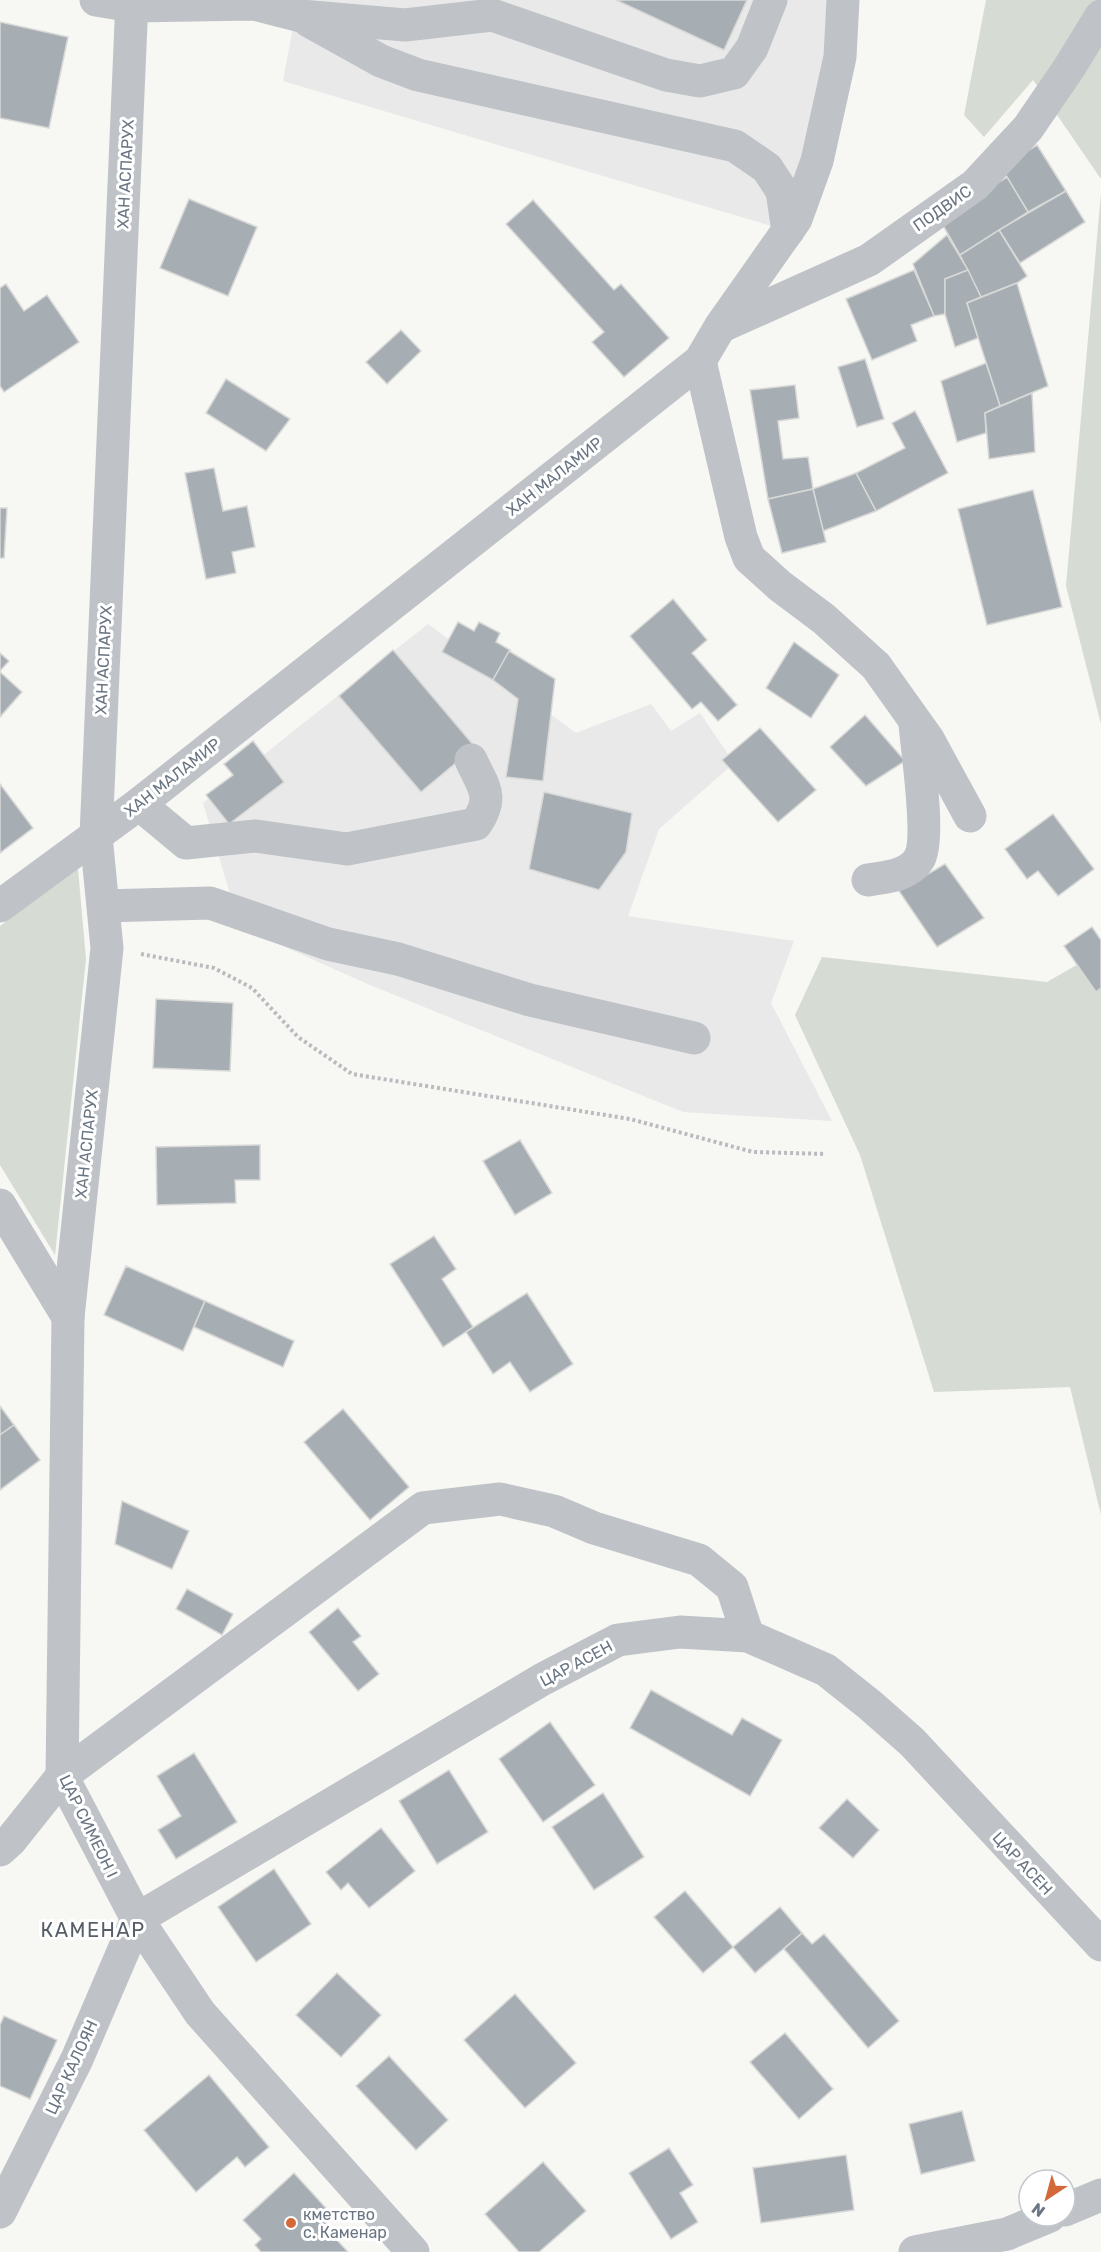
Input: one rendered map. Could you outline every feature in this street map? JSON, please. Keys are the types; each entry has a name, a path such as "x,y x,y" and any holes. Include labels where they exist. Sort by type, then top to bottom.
{"street":[{"path":"96,0 132,3 254,4 302,16 405,25 492,15 666,75 700,81 734,73 752,48 771,0"},
{"path":"405,25 434,0"},
{"name":"ХАН МАЛАМИР","path":"0,906 139,804 700,361 720,327 796,219 817,161 840,57 843,0"},
{"name":"ХАН АСПАРУХ","path":"68,1317 107,948 96,836 132,3"},
{"path":"302,16 381,61 418,75 735,146 767,168 782,191 788,231"},
{"name":"ПОДВИС","path":"720,327 868,260 975,185 1029,128 1101,16"},
{"path":"700,361 741,537 749,558 780,586 824,618 876,666 928,739 970,816"},
{"path":"868,880 905,872 919,859 924,840 915,720"},
{"path":"139,804 186,843 256,836 348,849 476,824 486,809 487,796 471,760"},
{"path":"104,906 210,903 328,944 398,958 530,1000 694,1038"},
{"path":"0,1205 68,1317"},
{"name":"ЦАР СИМЕОН I","path":"68,1317 62,1776 136,1919 200,2013 413,2252"},
{"path":"0,1850 11,1840 62,1776 423,1508 500,1499 555,1510 594,1528 699,1560 732,1587 748,1636"},
{"name":"ЦАР АСЕН","path":"136,1919 543,1679 618,1640 680,1632 748,1636 826,1670 912,1742 1101,1945"},
{"name":"ЦАР КАЛОЯН","path":"0,2212 77,2059 136,1919"},
{"path":"1077,2205 1101,2195"},
{"path":"915,2252 1010,2243 1032,2228"}],"path":[{"path":"107,948 214,968 252,988 298,1037 352,1074 630,1119 753,1152 826,1154"}],"shaded area":[{"path":"298,0 843,0 788,231 283,81"},
{"path":"986,0 1101,0 1101,179 1033,80 984,137 964,115"},
{"path":"1101,193 1101,724 1066,586"},
{"path":"428,624 576,733 651,704 671,731 700,713 734,763 659,829 628,916 794,941 771,1003 832,1121 683,1112 370,985 240,927 203,803"},
{"path":"78,869 86,959 55,1255 0,1165 0,926"},
{"path":"1101,951 1101,1515 1070,1387 934,1392 860,1155 795,1015 822,957 1047,982"}],"building":[{"path":"616,0 747,0 724,50"},
{"path":"0,22 68,37 49,128 0,118"},
{"path":"1037,145 1066,191 1028,212 1003,171 1013,160"},
{"path":"1007,177 1028,212 960,255 940,220"},
{"path":"1066,191 1085,222 1020,263 999,230"},
{"path":"189,199 257,227 228,296 160,268"},
{"path":"533,200 614,290 621,284 669,338 624,377 592,342 604,332 506,224"},
{"path":"999,230 1027,276 1017,283 981,297 960,255"},
{"path":"947,235 968,270 945,279 945,314 934,316 913,264"},
{"path":"914,270 934,316 911,325 917,341 872,360 846,299"},
{"path":"968,270 981,297 967,303 978,338 955,347 945,314 945,279"},
{"path":"1017,283 1048,386 1000,406 967,303"},
{"path":"6,284 24,311 47,295 79,342 4,392 0,386 0,288"},
{"path":"401,330 421,351 387,384 366,362"},
{"path":"865,359 884,419 857,427 838,367"},
{"path":"986,363 1000,406 985,413 986,433 957,442 941,381"},
{"path":"226,379 290,419 266,451 206,413"},
{"path":"795,385 799,418 778,421 783,459 808,457 813,489 768,499 750,390"},
{"path":"1032,393 1035,452 989,459 985,413"},
{"path":"915,411 948,473 876,511 856,473 905,448 892,423"},
{"path":"214,468 223,511 247,506 255,547 232,552 236,573 206,579 185,473"},
{"path":"856,473 876,511 823,531 813,489"},
{"path":"813,489 826,542 782,553 768,499"},
{"path":"1033,490 1062,607 987,625 958,509"},
{"path":"0,508 7,508 4,558 0,558"},
{"path":"673,599 707,640 692,653 737,705 718,721 701,702 692,709 630,636"},
{"path":"458,622 474,631 479,622 500,633 496,642 510,650 493,680 442,652"},
{"path":"794,642 839,675 811,718 766,688"},
{"path":"393,650 475,747 421,792 339,696"},
{"path":"509,651 555,679 543,781 506,777 518,699 493,680"},
{"path":"0,653 9,661 0,671"},
{"path":"0,672 22,692 0,717"},
{"path":"865,715 905,761 866,786 830,747"},
{"path":"760,728 816,790 778,822 722,760"},
{"path":"253,741 284,782 229,824 206,795 233,775 224,764"},
{"path":"0,784 33,828 0,853"},
{"path":"544,792 632,813 626,852 599,890 529,869"},
{"path":"1053,814 1094,869 1058,896 1038,871 1027,879 1005,849"},
{"path":"945,864 984,918 937,947 899,891"},
{"path":"1092,927 1101,940 1101,988 1096,992 1064,946"},
{"path":"156,999 233,1003 230,1071 153,1068"},
{"path":"520,1140 552,1193 515,1215 483,1161"},
{"path":"260,1145 260,1180 235,1180 236,1203 157,1205 156,1147"},
{"path":"434,1236 456,1269 442,1279 473,1327 443,1347 390,1264"},
{"path":"126,1266 205,1301 183,1351 104,1315"},
{"path":"527,1293 573,1364 530,1392 510,1362 493,1374 466,1332"},
{"path":"205,1301 294,1341 283,1367 194,1327"},
{"path":"0,1406 14,1425 0,1435"},
{"path":"343,1409 409,1487 370,1520 304,1442"},
{"path":"14,1425 40,1460 0,1490 0,1435"},
{"path":"122,1501 189,1531 172,1569 115,1544"},
{"path":"187,1589 233,1614 222,1635 176,1609"},
{"path":"338,1608 361,1636 353,1642 379,1674 358,1691 309,1632"},
{"path":"651,1690 732,1735 742,1718 782,1740 750,1796 630,1728"},
{"path":"550,1722 595,1785 543,1822 499,1759"},
{"path":"194,1753 237,1822 176,1859 158,1830 181,1816 157,1776"},
{"path":"449,1770 488,1832 437,1864 399,1801"},
{"path":"603,1793 644,1857 594,1890 552,1827"},
{"path":"847,1799 879,1830 853,1858 819,1828"},
{"path":"381,1828 415,1871 369,1908 348,1883 341,1890 326,1872"},
{"path":"274,1869 311,1924 256,1962 218,1907"},
{"path":"685,1891 733,1947 703,1973 654,1917"},
{"path":"780,1907 802,1933 755,1973 733,1947"},
{"path":"802,1933 812,1944 824,1934 899,2021 868,2048 784,1949"},
{"path":"337,1973 381,2015 341,2057 296,2015"},
{"path":"515,1994 576,2063 525,2108 464,2040"},
{"path":"4,2016 57,2040 30,2099 0,2086 0,2025"},
{"path":"785,2033 833,2089 799,2119 750,2062"},
{"path":"389,2056 448,2120 416,2150 356,2086"},
{"path":"209,2075 269,2147 245,2167 237,2157 196,2192 144,2130"},
{"path":"962,2111 975,2161 921,2174 909,2124"},
{"path":"669,2148 693,2185 680,2193 698,2222 671,2239 629,2173"},
{"path":"846,2155 854,2210 761,2223 753,2168"},
{"path":"543,2162 586,2211 539,2252 519,2252 485,2214"},
{"path":"294,2173 334,2217 324,2226 348,2252 261,2252 255,2245 261,2239 243,2220"}],"place":[{"name":"кметство с. Каменар","path":"291,2223"}],"district":[{"name":"КАМЕНАР","path":"93,1930"}]}
